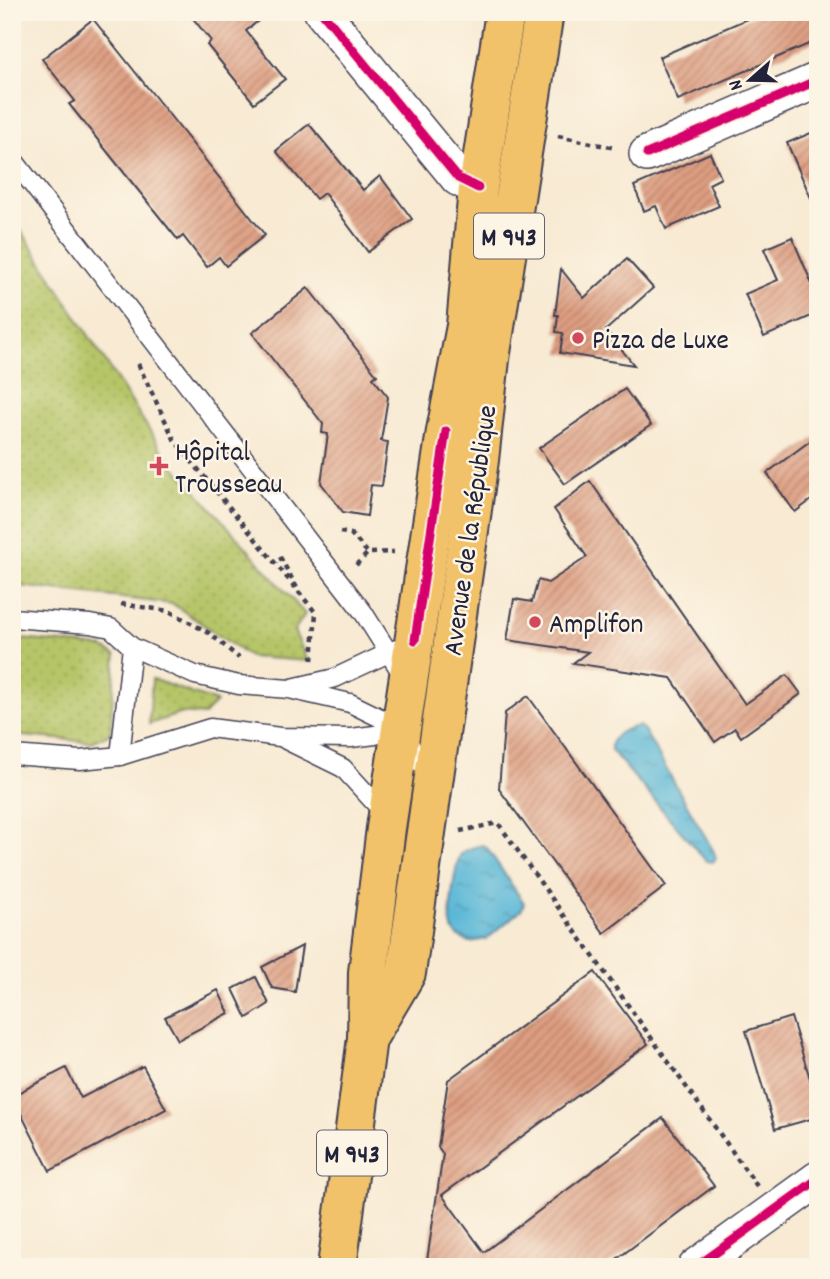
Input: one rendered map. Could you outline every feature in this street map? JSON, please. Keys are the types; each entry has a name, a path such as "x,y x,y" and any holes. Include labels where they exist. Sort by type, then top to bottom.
{"main road":[{"name":"Avenue de la République","path":"367,1038 406,973 441,827 415,690 446,431 466,326 478,188 505,12"},
{"name":"Avenue de la République","path":"337,1267 367,1038 368,972 388,817 415,690 479,460 490,359 544,12"}],"street":[{"path":"322,12 458,178 478,188"},
{"path":"647,154 818,80"},
{"path":"696,1267 818,1179"}],"lane":[{"path":"12,158 348,592 415,690 419,762 441,827"},
{"path":"12,618 111,628 132,647 195,675 239,685 289,689 351,703 415,690"},
{"path":"120,756 132,647"},
{"path":"289,689 335,678 357,668 415,690"},
{"path":"12,755 80,760 120,756 210,728 280,737 351,738 375,735 415,690"},
{"path":"280,737 343,768 388,817"}],"path":[{"path":"527,120 557,136 647,154"},
{"path":"134,355 175,442 316,613 312,661"},
{"path":"340,531 351,534 368,552"},
{"path":"280,557 303,598"},
{"path":"121,604 169,611 209,634 243,662"},
{"path":"298,661 345,656 357,668"},
{"path":"441,827 498,823 774,1209"}],"green space":[{"path":"12,216 168,459 305,614 294,631 308,661 250,657 173,604 12,585"},
{"path":"12,638 102,647 116,655 110,733 92,742 12,735"},
{"path":"152,679 216,702 204,715 182,713 149,724"}],"water":[{"path":"639,726 644,730 714,852 716,858 713,862 706,861 611,750 615,737"},
{"path":"483,845 524,903 522,909 487,939 469,942 457,935 452,927 453,887 459,857 472,848"}],"building":[{"path":"188,12 269,12 246,31 285,79 254,103 207,45 211,41"},
{"path":"763,12 818,12 818,40 678,100 659,57"},
{"path":"93,19 265,235 226,266 219,257 207,267 183,236 178,240 69,104 75,101 42,59"},
{"path":"309,124 363,190 380,176 412,219 368,252 324,193 316,199 276,151"},
{"path":"818,130 818,214 787,143"},
{"path":"710,153 721,178 709,184 719,206 666,229 656,206 644,211 634,186"},
{"path":"792,237 818,298 818,313 764,337 745,294 778,280 764,249"},
{"path":"627,259 653,288 606,330 634,365 560,353 563,333 556,332 558,315 555,315 561,269 584,298"},
{"path":"308,288 377,375 373,378 388,397 381,441 388,442 382,486 371,485 367,516 343,512 321,483 328,434 322,433 323,424 252,333"},
{"path":"625,389 651,425 565,484 539,448"},
{"path":"818,435 818,495 795,512 767,473"},
{"path":"590,481 745,704 787,675 801,694 741,737 735,728 715,742 671,678 573,663 588,652 507,640 514,599 532,602 538,580 548,583 587,557 554,509"},
{"path":"528,696 666,886 604,933 499,789 505,713"},
{"path":"302,946 295,992 272,988 262,967"},
{"path":"595,972 648,1044 442,1195 484,1252 663,1118 714,1186 606,1267 426,1267 443,1154 438,1147 448,1080"},
{"path":"256,977 269,1004 247,1018 233,989"},
{"path":"218,990 229,1013 178,1040 165,1017"},
{"path":"791,1017 813,1088 818,1087 818,1117 775,1129 746,1031"},
{"path":"143,1066 166,1109 50,1171 12,1096 66,1068 81,1098"}],"cycle path":[{"path":"322,12 458,178 478,188"},
{"path":"647,154 818,80"},
{"path":"415,640 446,431"},
{"path":"696,1267 818,1179"}],"place":[{"name":"Pizza de Luxe","path":"578,338"},
{"name":"Hôpital Trousseau","path":"159,466"},
{"name":"Amplifon","path":"535,622"}]}
